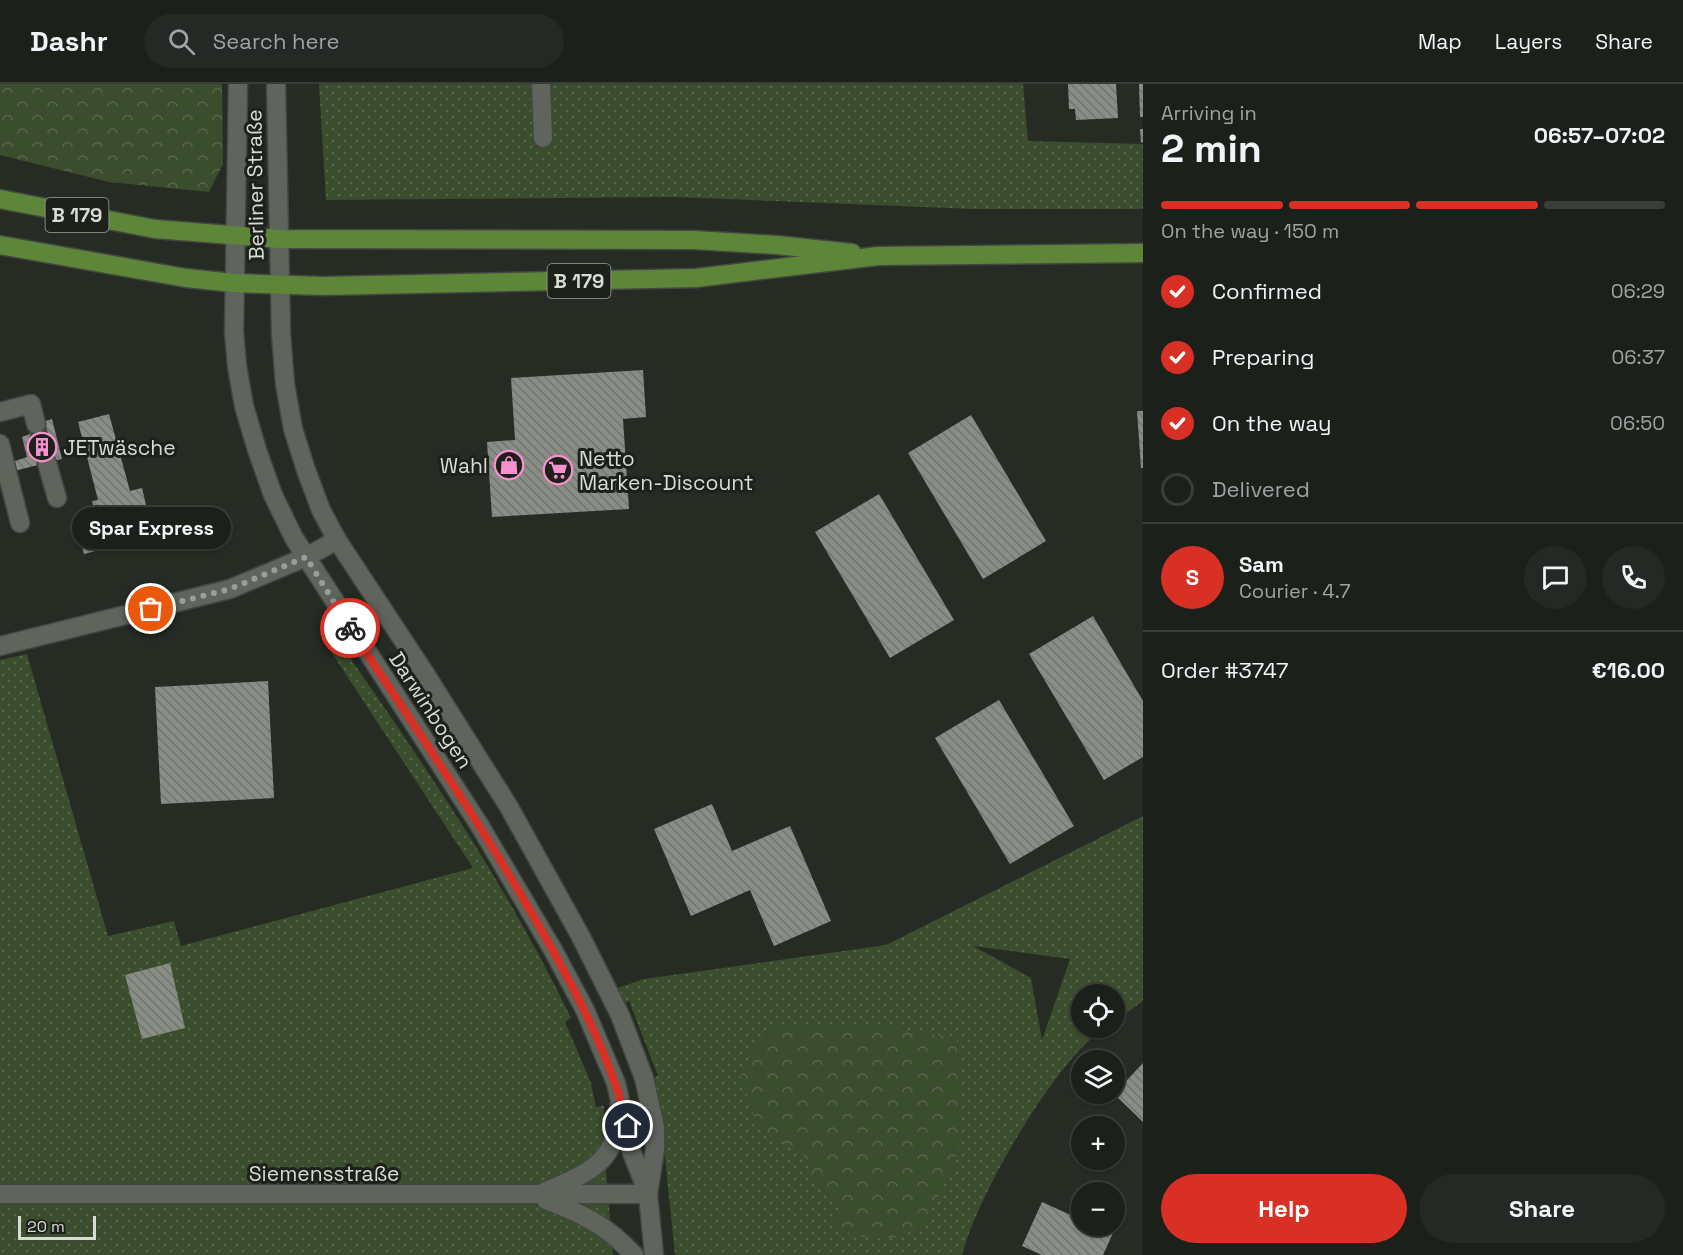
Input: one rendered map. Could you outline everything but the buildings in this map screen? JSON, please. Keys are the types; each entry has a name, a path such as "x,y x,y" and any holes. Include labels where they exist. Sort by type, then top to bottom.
{"main road":[{"name":"B 179","path":"0,199 155,229 280,239 694,240 777,245 878,256"},
{"name":"B 179","path":"0,245 175,276 234,283 280,285 523,283 696,278 878,256 1143,253"}],"street":[{"name":"Berliner Straße","path":"234,236 238,84"},
{"name":"Berliner Straße","path":"276,84 280,285"},
{"path":"541,84 543,138"},
{"name":"Darwinbogen","path":"234,236 234,332 244,406 273,495 306,557 522,896 585,1010 621,1099 633,1153 648,1194"},
{"name":"Darwinbogen","path":"280,285 285,384 293,429 321,510 337,540 509,807 613,999 644,1078 651,1107 655,1149 648,1194 654,1255"},
{"path":"0,412 31,404 36,423"},
{"path":"0,444 20,523"},
{"path":"47,463 57,498"},
{"path":"0,646 230,589 306,557 337,540"},
{"path":"536,1196 578,1177 598,1163 611,1146 621,1099"},
{"name":"Siemensstraße","path":"0,1194 536,1196 648,1194"},
{"path":"536,1196 580,1213 603,1225 634,1255"}],"green space":[{"path":"0,84 222,84 223,164 209,192 109,182 0,155"},
{"path":"319,84 1023,84 1028,141 1143,144 1143,209 973,209 674,197 326,200"},
{"path":"332,632 459,820 518,917 571,1018 565,1022 591,1083 596,1107 604,1106 603,1135 613,1255 0,1255 0,660 27,654 108,936 174,921 181,946 473,868 322,638"},
{"path":"1143,816 1143,1001 1125,1014 1125,984 1071,984 1071,1038 1092,1038 1080,1050 1071,1050 1071,1060 1041,1099 1020,1132 984,1199 962,1255 675,1255 662,1129 651,1079 658,1076 629,1001 622,1004 614,989 644,979 886,945","holes":["973,946 1070,959 1042,1040 1031,978","956,1038 961,1076 960,1132 956,1150 942,1186 842,1205 823,1190 803,1154"]},
{"path":"889,1027 956,1038 962,1078 962,1129 954,1165 926,1221 901,1237 872,1239 851,1234 832,1222 842,1205 823,1190 803,1154 757,1126 741,1076 755,1045 770,1028"}],"tunnel":[{"path":"36,424 47,463"}],"way so far":[{"path":"151,609 230,589 306,557 350,628"}],"place":[{"name":"JETwäsche","path":"42,447"},
{"name":"Wahl","path":"509,465"},
{"name":"Netto Marken-Discount","path":"558,470"},
{"name":"Spar Express","path":"151,609"}],"route":[{"path":"350,628 480,826 553,950 585,1010 616,1083 628,1126"}]}
